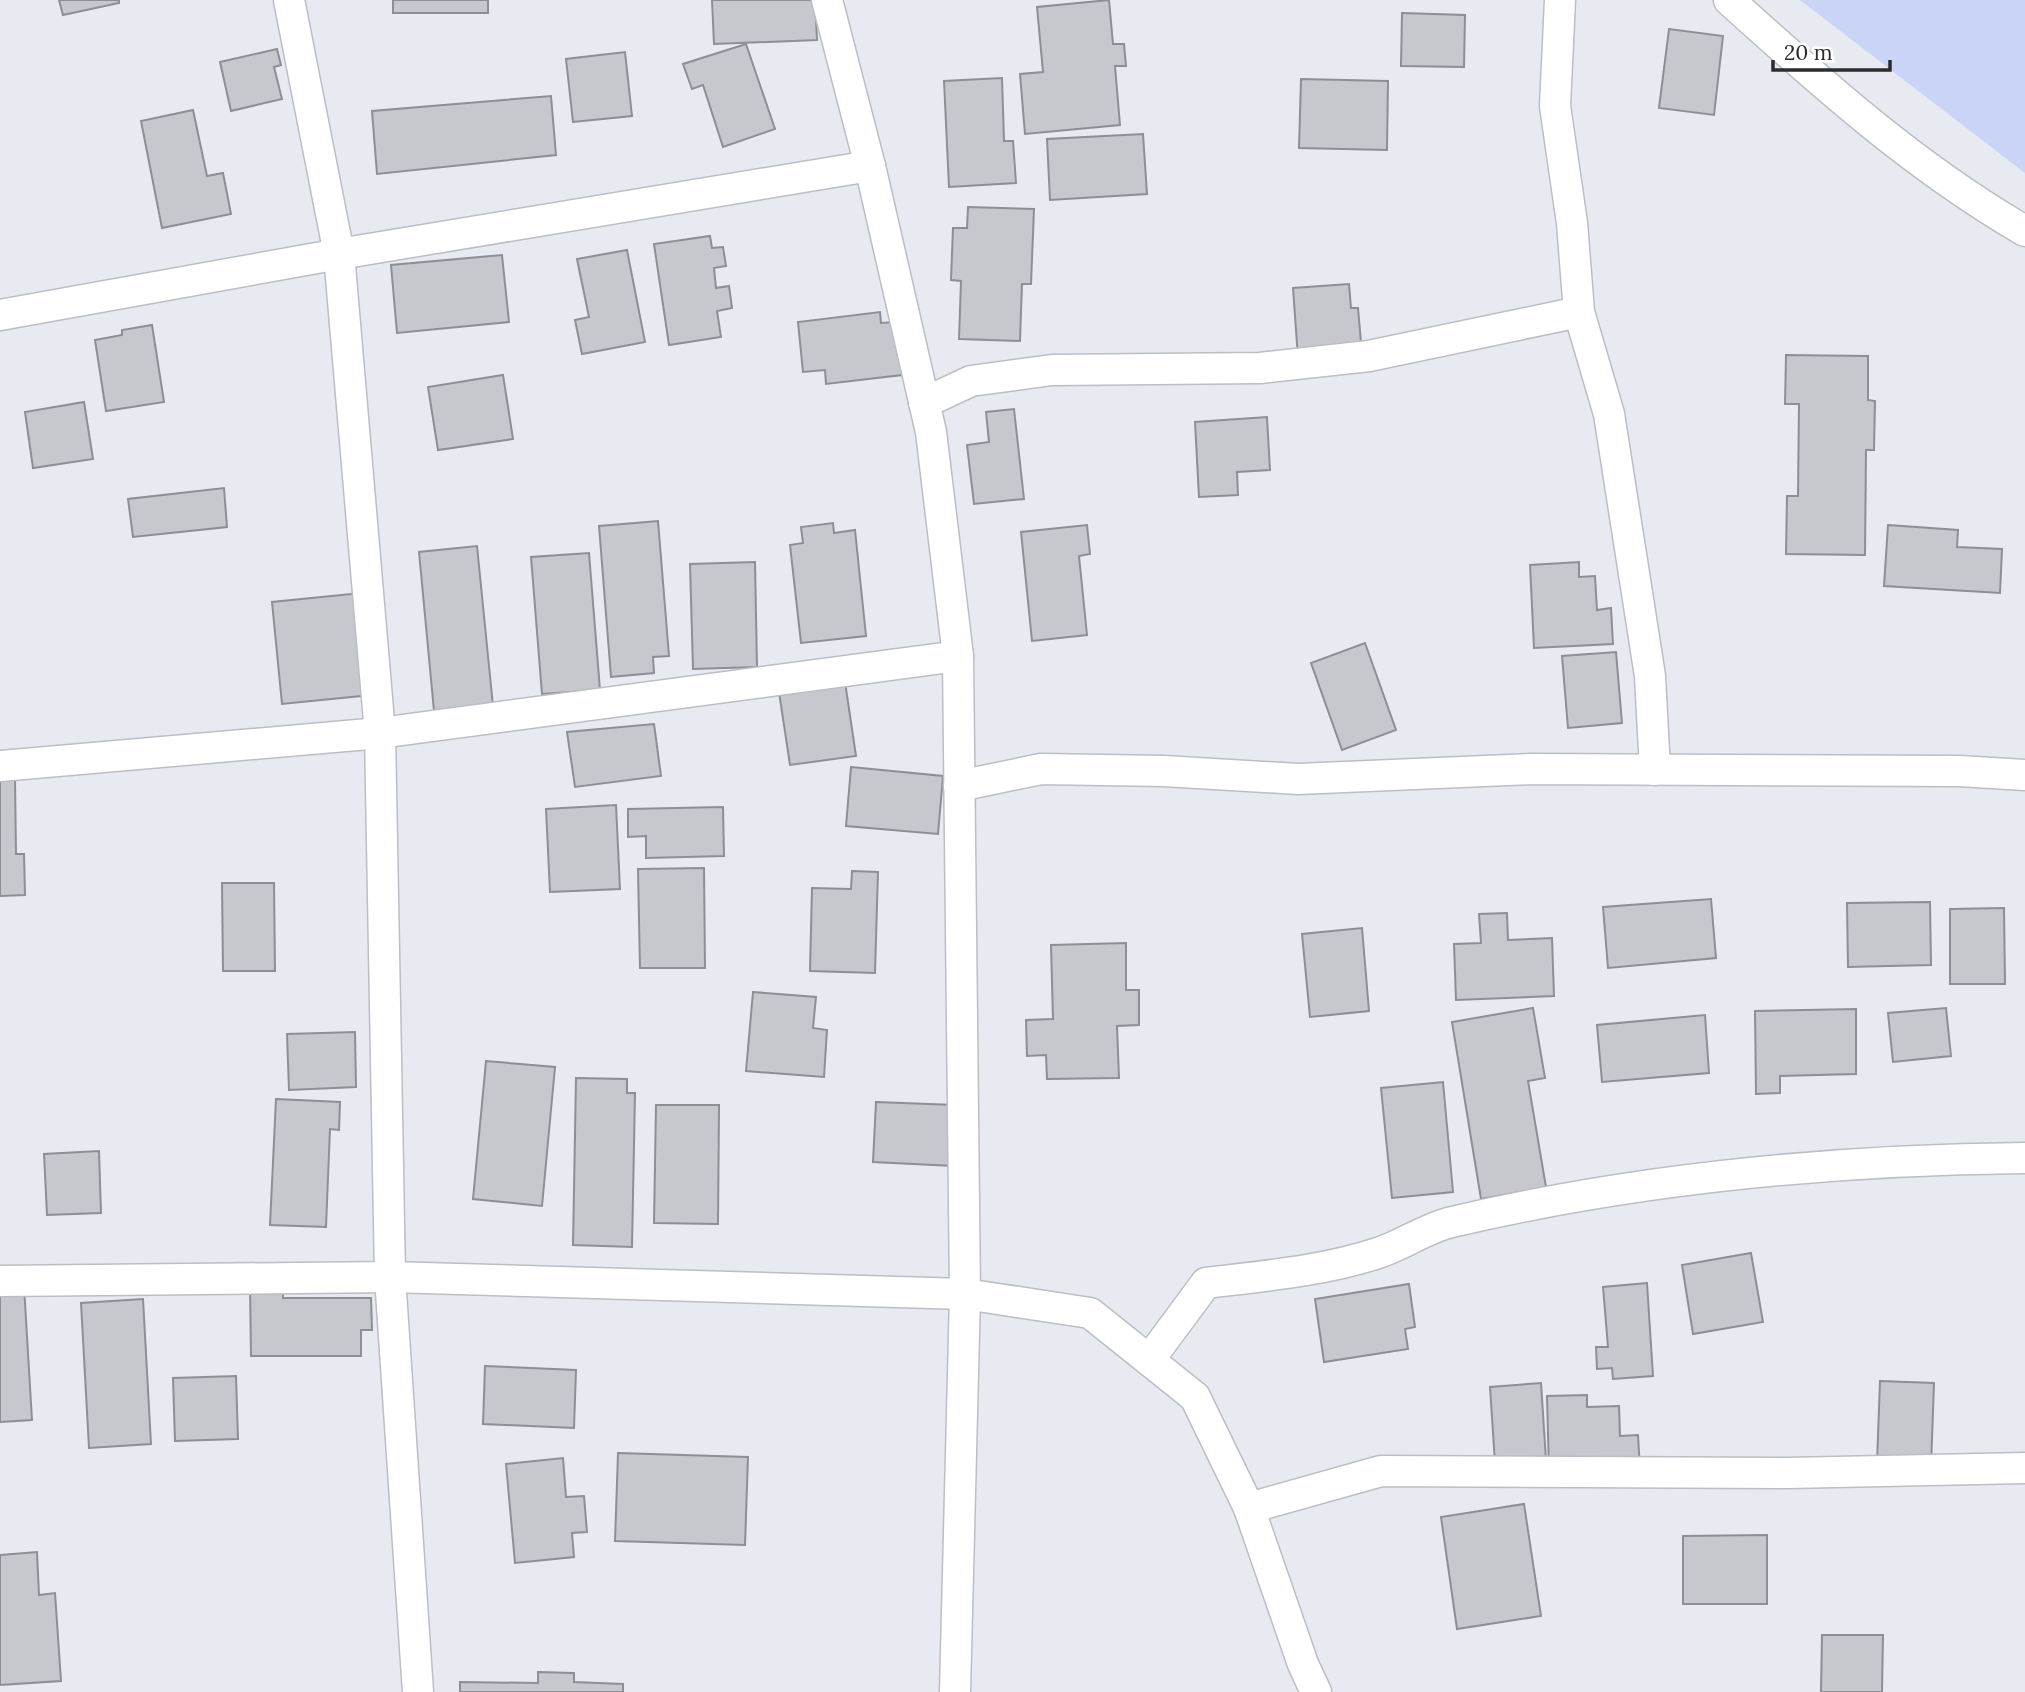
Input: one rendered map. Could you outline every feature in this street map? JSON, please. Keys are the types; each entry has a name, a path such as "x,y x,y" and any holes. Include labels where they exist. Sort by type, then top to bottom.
{"street":[{"path":"289,0 340,254 380,733 390,1278 418,1692"},
{"path":"827,0 870,166 931,432 958,656 965,1294 955,1692"},
{"path":"1560,0 1555,106 1572,223 1579,312 1609,414 1650,676 1655,770"},
{"path":"1729,0 1825,86 1954,187 2025,231"},
{"path":"0,315 340,254 870,166"},
{"path":"924,403 971,382 1052,370 1260,368 1369,356 1579,312"},
{"path":"0,766 380,733 958,656"},
{"path":"959,786 1041,769 1164,771 1298,779 1534,769 1959,771 2025,775"},
{"path":"1149,1360 1206,1283 1276,1275 1378,1253 1448,1223 1572,1199 1716,1177 1826,1165 2025,1158"},
{"path":"0,1281 390,1278 965,1294 1090,1313 1195,1397 1250,1508 1303,1664 1316,1692"},
{"path":"1250,1508 1381,1471 1788,1473 2025,1468"}],"shaded area":[{"path":"1800,0 2025,0 2025,173"}],"building":[{"path":"59,0 119,0 119,3 63,15"},
{"path":"393,0 488,0 488,13 393,13"},
{"path":"712,0 815,0 817,40 714,44"},
{"path":"1109,0 1113,44 1124,44 1126,66 1115,66 1120,125 1025,134 1020,74 1043,72 1037,7"},
{"path":"1402,13 1465,15 1464,67 1401,66"},
{"path":"1669,29 1723,36 1714,115 1659,108"},
{"path":"746,44 775,129 723,147 703,85 692,89 683,64"},
{"path":"277,49 281,65 274,67 282,99 231,111 220,62"},
{"path":"625,52 632,116 573,122 566,59"},
{"path":"1002,78 1004,141 1013,141 1016,183 949,187 944,81"},
{"path":"1301,79 1388,81 1387,150 1299,148"},
{"path":"551,96 556,155 377,174 372,111"},
{"path":"193,110 207,176 223,173 231,214 162,228 141,121"},
{"path":"1143,134 1147,194 1050,200 1047,139"},
{"path":"968,207 1034,209 1031,284 1022,284 1020,341 959,339 961,281 951,280 953,228 967,228"},
{"path":"710,236 712,248 723,247 726,266 714,268 716,288 729,286 732,308 717,311 721,337 669,345 654,244"},
{"path":"627,250 645,342 582,354 575,320 589,317 577,259"},
{"path":"502,255 509,322 397,333 391,265"},
{"path":"1349,284 1351,308 1358,308 1362,354 1298,358 1293,288"},
{"path":"880,312 881,323 897,322 902,375 826,384 825,370 803,372 798,322"},
{"path":"152,325 164,402 106,411 95,340 122,335 122,330"},
{"path":"1786,355 1868,356 1868,400 1875,401 1874,450 1866,450 1865,555 1786,554 1787,496 1798,496 1799,404 1785,404"},
{"path":"503,375 513,439 438,450 428,387"},
{"path":"84,402 93,459 33,468 25,412"},
{"path":"1014,409 1024,499 974,504 967,445 989,442 986,412"},
{"path":"1267,417 1270,470 1237,472 1238,495 1199,497 1195,422"},
{"path":"224,488 227,527 133,537 128,499"},
{"path":"658,521 669,656 653,657 654,673 611,677 599,526"},
{"path":"833,523 834,533 855,530 866,636 801,643 790,545 803,543 801,527"},
{"path":"1087,525 1090,554 1079,556 1087,635 1032,641 1021,532"},
{"path":"1888,525 1958,530 1957,547 2002,549 2000,593 1884,586"},
{"path":"477,546 493,706 434,711 419,552"},
{"path":"589,553 600,690 542,694 531,557"},
{"path":"755,562 757,667 693,669 690,564"},
{"path":"1579,562 1579,577 1595,576 1597,610 1611,608 1613,644 1534,648 1530,565"},
{"path":"361,593 371,695 282,704 272,602"},
{"path":"1365,643 1396,730 1342,750 1311,663"},
{"path":"1616,652 1622,723 1568,728 1562,656"},
{"path":"845,682 856,756 790,765 779,692"},
{"path":"654,724 661,776 575,787 567,732"},
{"path":"851,767 943,776 938,834 846,826"},
{"path":"0,778 15,778 16,854 24,854 25,895 0,896"},
{"path":"616,805 620,889 550,892 546,809"},
{"path":"723,807 724,856 646,858 646,836 628,837 628,809"},
{"path":"704,868 705,968 640,968 638,869"},
{"path":"852,871 878,872 875,973 810,971 812,888 851,889"},
{"path":"222,883 274,883 275,971 223,971"},
{"path":"1711,899 1716,958 1608,968 1603,907"},
{"path":"1930,902 1931,965 1848,967 1847,903"},
{"path":"2004,908 2005,984 1950,984 1950,909"},
{"path":"1507,913 1508,940 1552,938 1554,996 1456,1000 1454,944 1481,943 1479,914"},
{"path":"1362,928 1369,1011 1310,1017 1302,934"},
{"path":"1126,943 1126,990 1139,990 1139,1025 1117,1026 1119,1078 1047,1079 1046,1055 1027,1056 1026,1020 1053,1019 1051,945"},
{"path":"753,992 816,997 813,1028 827,1030 824,1077 746,1071"},
{"path":"1533,1008 1545,1078 1528,1081 1546,1187 1481,1199 1452,1022"},
{"path":"1946,1008 1951,1056 1893,1062 1888,1013"},
{"path":"1856,1009 1856,1074 1780,1076 1780,1093 1756,1094 1755,1011"},
{"path":"1705,1015 1709,1073 1602,1082 1597,1025"},
{"path":"355,1032 356,1087 289,1090 287,1034"},
{"path":"486,1061 555,1067 542,1206 473,1199"},
{"path":"576,1078 627,1079 627,1093 635,1093 632,1247 573,1245"},
{"path":"1443,1082 1453,1192 1392,1198 1381,1088"},
{"path":"276,1099 340,1102 339,1130 330,1129 326,1227 270,1225"},
{"path":"876,1102 955,1105 953,1166 873,1162"},
{"path":"656,1105 719,1105 718,1224 654,1223"},
{"path":"99,1151 101,1213 47,1215 44,1154"},
{"path":"1751,1253 1763,1322 1693,1334 1682,1265"},
{"path":"1647,1283 1653,1376 1613,1379 1612,1368 1597,1369 1596,1347 1608,1347 1603,1287"},
{"path":"1409,1284 1415,1327 1405,1329 1408,1349 1324,1362 1315,1299"},
{"path":"250,1285 283,1285 283,1298 371,1298 372,1330 361,1330 361,1356 251,1356"},
{"path":"24,1286 32,1420 0,1422 0,1287"},
{"path":"143,1299 151,1444 89,1448 81,1303"},
{"path":"485,1366 576,1370 574,1428 483,1424"},
{"path":"236,1376 238,1439 175,1441 173,1378"},
{"path":"1880,1381 1934,1383 1931,1466 1877,1463"},
{"path":"1541,1383 1546,1460 1495,1463 1490,1387"},
{"path":"1587,1395 1587,1407 1619,1406 1620,1436 1638,1435 1640,1469 1549,1471 1547,1396"},
{"path":"618,1453 748,1457 745,1545 615,1541"},
{"path":"563,1458 566,1497 584,1496 587,1532 572,1533 574,1557 515,1563 506,1464"},
{"path":"1524,1504 1541,1616 1457,1629 1441,1517"},
{"path":"1767,1535 1767,1604 1683,1604 1683,1536"},
{"path":"37,1552 39,1595 55,1593 61,1681 0,1685 0,1555"},
{"path":"1822,1635 1883,1635 1882,1692 1821,1692"},
{"path":"538,1672 574,1673 574,1682 623,1684 623,1692 460,1692 460,1682 538,1683"}]}
